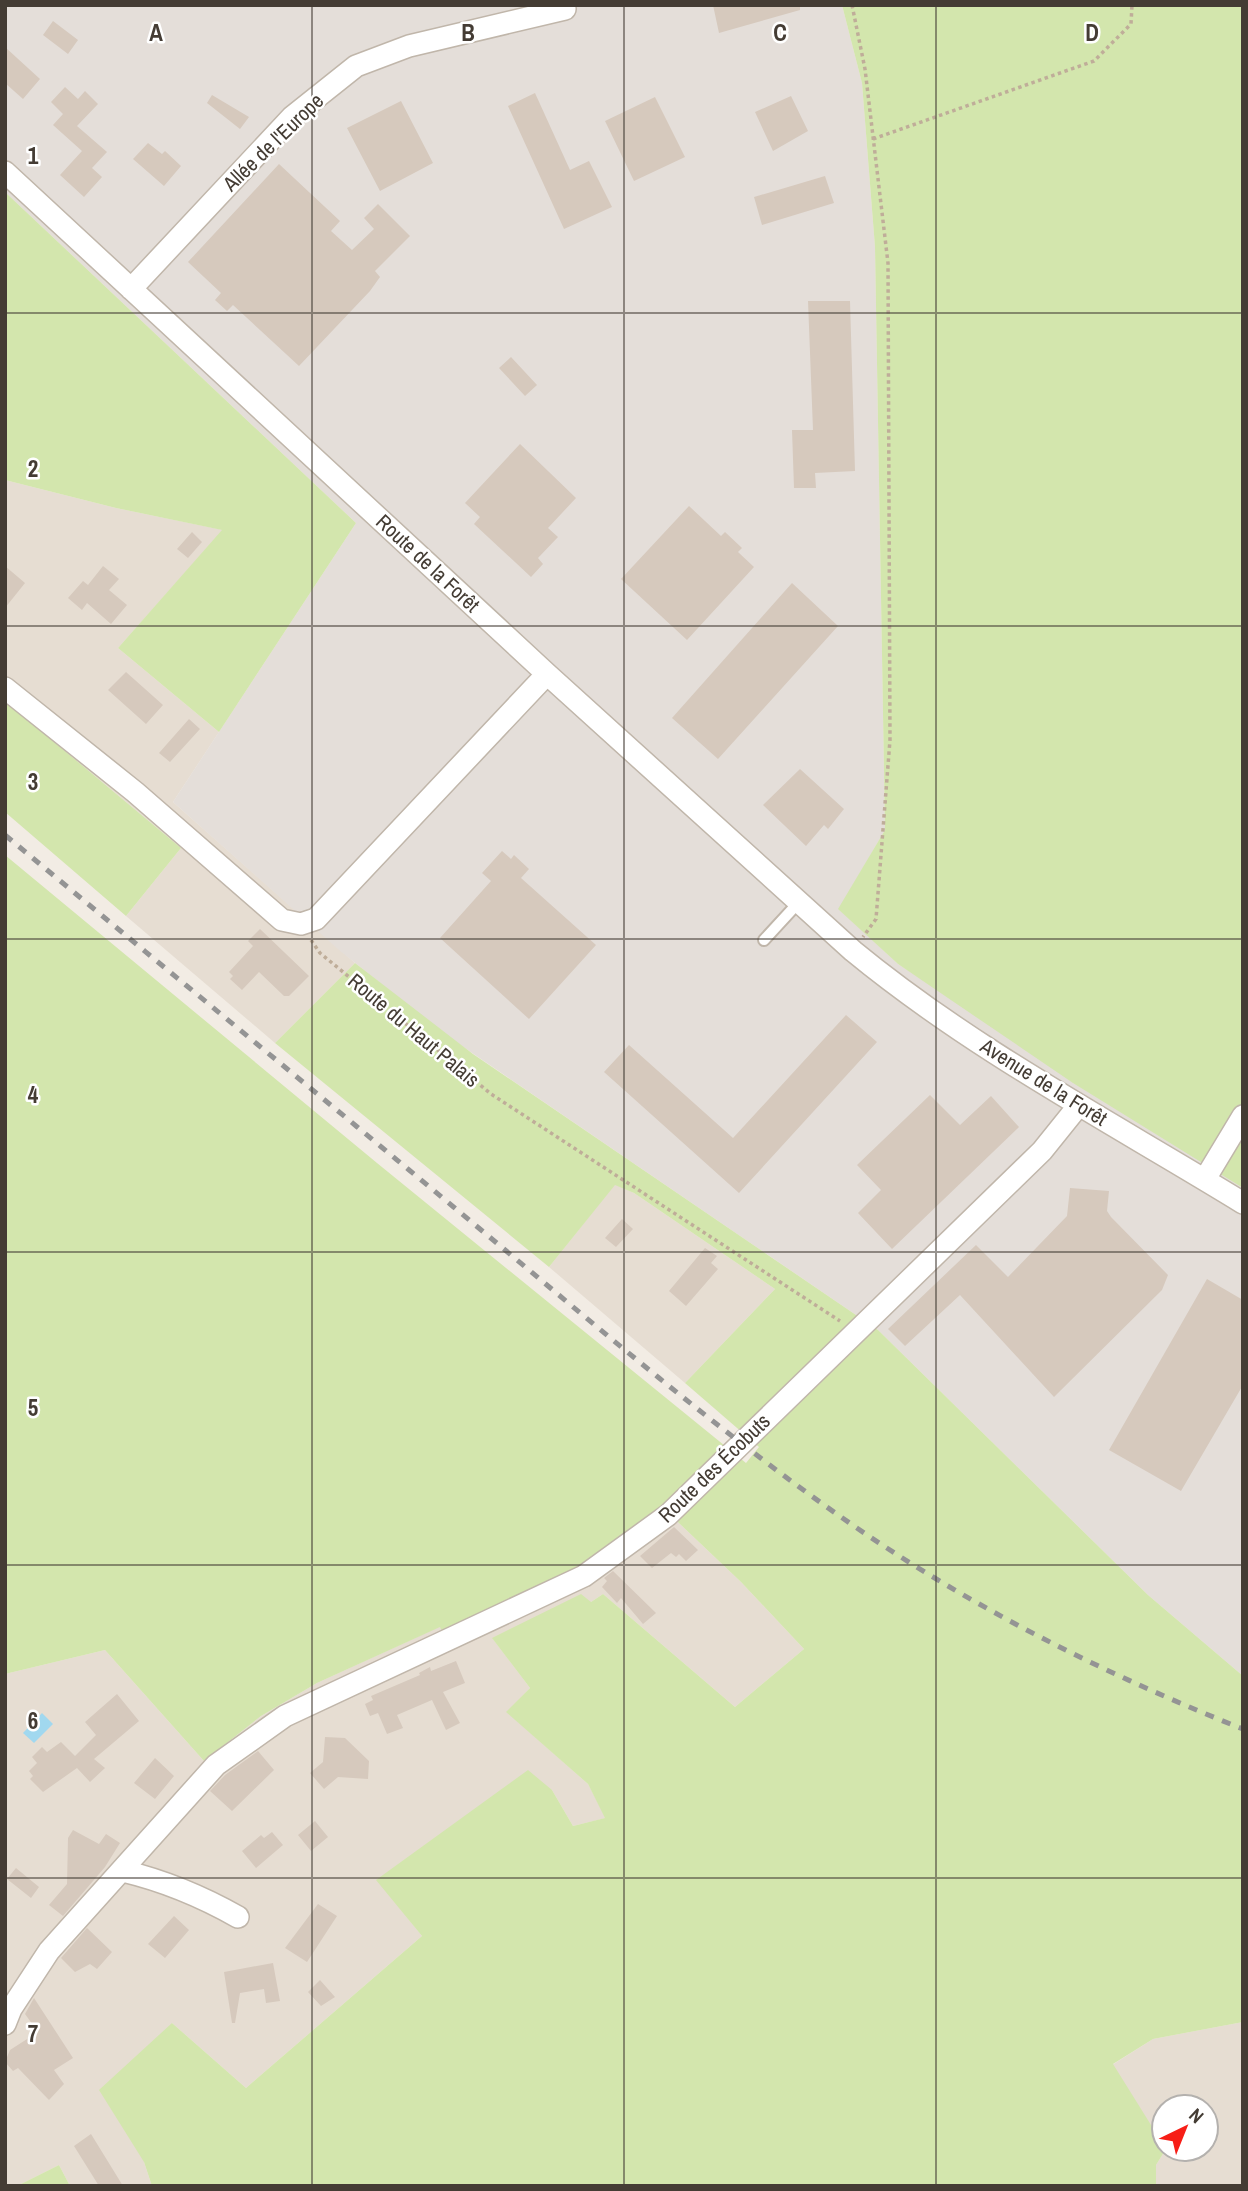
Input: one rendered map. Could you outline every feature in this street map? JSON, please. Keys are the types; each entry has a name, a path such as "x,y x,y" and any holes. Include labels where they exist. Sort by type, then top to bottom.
{"street":[{"name":"Allée de l'Europe","path":"131,289 292,117 356,66 410,46 565,9"},
{"name":"Route de la Forêt","path":"5,172 547,674 853,951"},
{"path":"5,688 135,792 282,920 300,924 316,919 547,674"},
{"name":"Avenue de la Forêt","path":"853,951 903,992 1079,1105 1243,1203"},
{"name":"Route des Écobuts","path":"5,2024 11,2009 49,1951 124,1871 216,1765 285,1716 584,1576 668,1515 1042,1151 1079,1105"},
{"path":"1205,1179 1243,1116"},
{"path":"124,1871 154,1878 198,1894 238,1917"}],"lane":[{"path":"764,940 799,902"}],"path":[{"path":"852,5 865,69 888,263 890,740 876,919 853,951"},
{"path":"873,139 1094,61 1131,24 1132,5"},
{"name":"Route du Haut Palais","path":"300,924 320,953 491,1094 856,1332"}],"shaded area":[{"path":"5,5 842,5 862,83 875,247 885,830 839,909 898,964 1243,1188 1243,1676 1148,1595 878,1330 440,1031 339,950 173,802 356,523 5,192"},
{"path":"5,480 116,508 223,530 118,648 219,732 173,802 355,963 275,1043 126,916 181,848 5,701"},
{"path":"615,1184 634,1193 775,1289 685,1383 549,1267"},
{"path":"662,1507 741,1582 804,1649 735,1707 603,1594 591,1602 493,1639 530,1688 507,1712 588,1784 606,1818 573,1826 552,1790 377,1879 422,1936 246,2088 172,2023 144,2162 152,2186 70,2186 59,2165 17,2186 5,2186 5,1674 105,1650 204,1761 261,1716 317,1683 441,1626 442,1631"},
{"path":"1243,2022 1243,2186 1156,2186 1157,2163 1220,2163 1220,2093 1150,2093 1150,2124 1112,2065 1153,2039"}],"green space":[{"path":"842,5 1243,5 1243,1188 1073,1083 898,964 838,909 885,830 875,247 862,83"},
{"path":"5,192 356,523 219,732 118,648 222,530 116,508 5,480"},
{"path":"5,701 181,848 126,916 5,812"},
{"path":"5,855 377,1163 746,1463 759,1447 685,1383 775,1289 634,1193 615,1185 549,1267 275,1043 355,963 473,1054 878,1330 1148,1595 1243,1676 1243,2022 1153,2039 1113,2064 1150,2123 1150,2163 1157,2163 1156,2186 152,2186 144,2162 99,2090 172,2023 246,2088 422,1936 376,1880 528,1770 552,1790 573,1826 605,1818 588,1784 506,1712 530,1688 492,1638 581,1594 591,1602 603,1594 735,1707 804,1649 741,1582 662,1507 608,1550 540,1589 442,1631 440,1627 317,1683 261,1716 204,1761 105,1650 5,1674"},
{"path":"59,2165 70,2186 17,2186"}],"water":[{"path":"42,1713 53,1724 34,1743 23,1733"}],"building":[{"path":"713,5 800,5 800,10 719,33"},
{"path":"53,21 78,40 68,54 43,35"},
{"path":"5,47 40,79 23,99 5,83"},
{"path":"65,87 78,99 85,91 98,104 77,126 107,152 92,168 102,177 84,197 60,175 82,151 53,125 63,114 51,102"},
{"path":"535,93 570,170 589,161 612,207 564,229 508,106"},
{"path":"212,95 249,117 240,129 207,103"},
{"path":"791,96 808,131 773,151 755,112"},
{"path":"655,97 685,157 634,181 605,121"},
{"path":"401,101 433,163 380,191 347,128"},
{"path":"148,143 162,154 165,151 181,166 164,186 133,159"},
{"path":"279,164 340,221 331,231 352,250 374,229 364,218 378,204 410,236 375,271 380,277 370,291 299,366 233,305 227,311 215,300 221,293 188,262"},
{"path":"825,176 834,203 762,225 754,197"},
{"path":"808,301 850,301 855,471 815,473 816,488 794,488 792,430 813,430"},
{"path":"511,357 537,385 525,396 499,368"},
{"path":"520,444 576,498 548,528 558,537 538,558 543,564 531,577 474,524 480,517 465,503"},
{"path":"689,506 721,536 725,532 742,548 738,552 754,567 687,640 621,579"},
{"path":"192,532 202,542 188,558 177,549"},
{"path":"5,566 25,583 5,608"},
{"path":"103,566 119,579 109,590 127,605 111,624 87,603 82,610 68,598 83,581 88,585"},
{"path":"792,583 838,626 718,759 672,718"},
{"path":"126,672 163,705 146,724 108,690"},
{"path":"189,719 200,729 170,762 159,753"},
{"path":"800,769 844,809 828,829 824,825 806,846 763,805"},
{"path":"502,851 511,859 514,855 529,869 521,878 596,945 529,1019 440,938 491,881 482,873"},
{"path":"260,929 309,976 289,996 284,996 259,972 242,990 230,979 233,976 229,972 253,946 248,941"},
{"path":"846,1015 877,1042 739,1193 604,1072 629,1045 733,1138"},
{"path":"930,1095 960,1125 991,1096 1019,1127 892,1249 858,1213 881,1190 857,1165"},
{"path":"1070,1188 1109,1191 1107,1211 1111,1217 1168,1275 1162,1290 1054,1397 960,1295 905,1346 888,1329 976,1245 1008,1277 1067,1216"},
{"path":"622,1219 633,1229 616,1247 605,1238"},
{"path":"705,1248 717,1256 711,1263 718,1269 686,1306 669,1291"},
{"path":"1207,1279 1243,1300 1243,1385 1181,1491 1109,1450"},
{"path":"674,1527 698,1550 686,1561 679,1554 676,1557 671,1553 652,1568 640,1556"},
{"path":"613,1571 656,1613 643,1624 621,1598 617,1603 602,1587 607,1581 604,1578"},
{"path":"456,1661 465,1683 443,1692 460,1723 446,1730 432,1700 397,1715 403,1728 387,1734 378,1713 370,1716 365,1704 373,1700 371,1696 420,1675 419,1673 430,1667 431,1671"},
{"path":"117,1694 139,1721 94,1759 105,1768 90,1782 77,1768 43,1792 30,1779 33,1776 29,1771 37,1763 32,1757 42,1747 47,1752 61,1742 75,1756 96,1735 85,1722"},
{"path":"325,1737 345,1738 369,1761 368,1779 338,1777 324,1789 310,1773 323,1762"},
{"path":"258,1751 274,1770 232,1811 210,1791 225,1775"},
{"path":"155,1758 174,1776 155,1799 134,1783"},
{"path":"315,1821 328,1837 311,1851 298,1835"},
{"path":"73,1830 99,1844 106,1834 120,1843 105,1867 63,1916 49,1905 67,1884 68,1838"},
{"path":"272,1832 283,1845 256,1868 242,1851 261,1835 264,1838"},
{"path":"16,1868 39,1887 31,1898 7,1879"},
{"path":"318,1904 337,1916 307,1962 285,1948"},
{"path":"174,1916 189,1930 165,1958 148,1944"},
{"path":"87,1928 112,1952 97,1969 90,1964 75,1972 61,1958"},
{"path":"273,1963 280,2001 266,2003 264,1989 240,1993 235,2023 232,2023 224,1972"},
{"path":"320,1980 335,1997 321,2006 308,1992"},
{"path":"34,1998 73,2058 54,2070 64,2084 49,2100 18,2068 13,2071 5,2062 10,2050 38,2032 25,2014"},
{"path":"91,2134 123,2186 99,2186 74,2146"}],"railway":[{"path":"5,835 654,1374 793,1483 888,1549 986,1608 1087,1660 1243,1729"}]}
